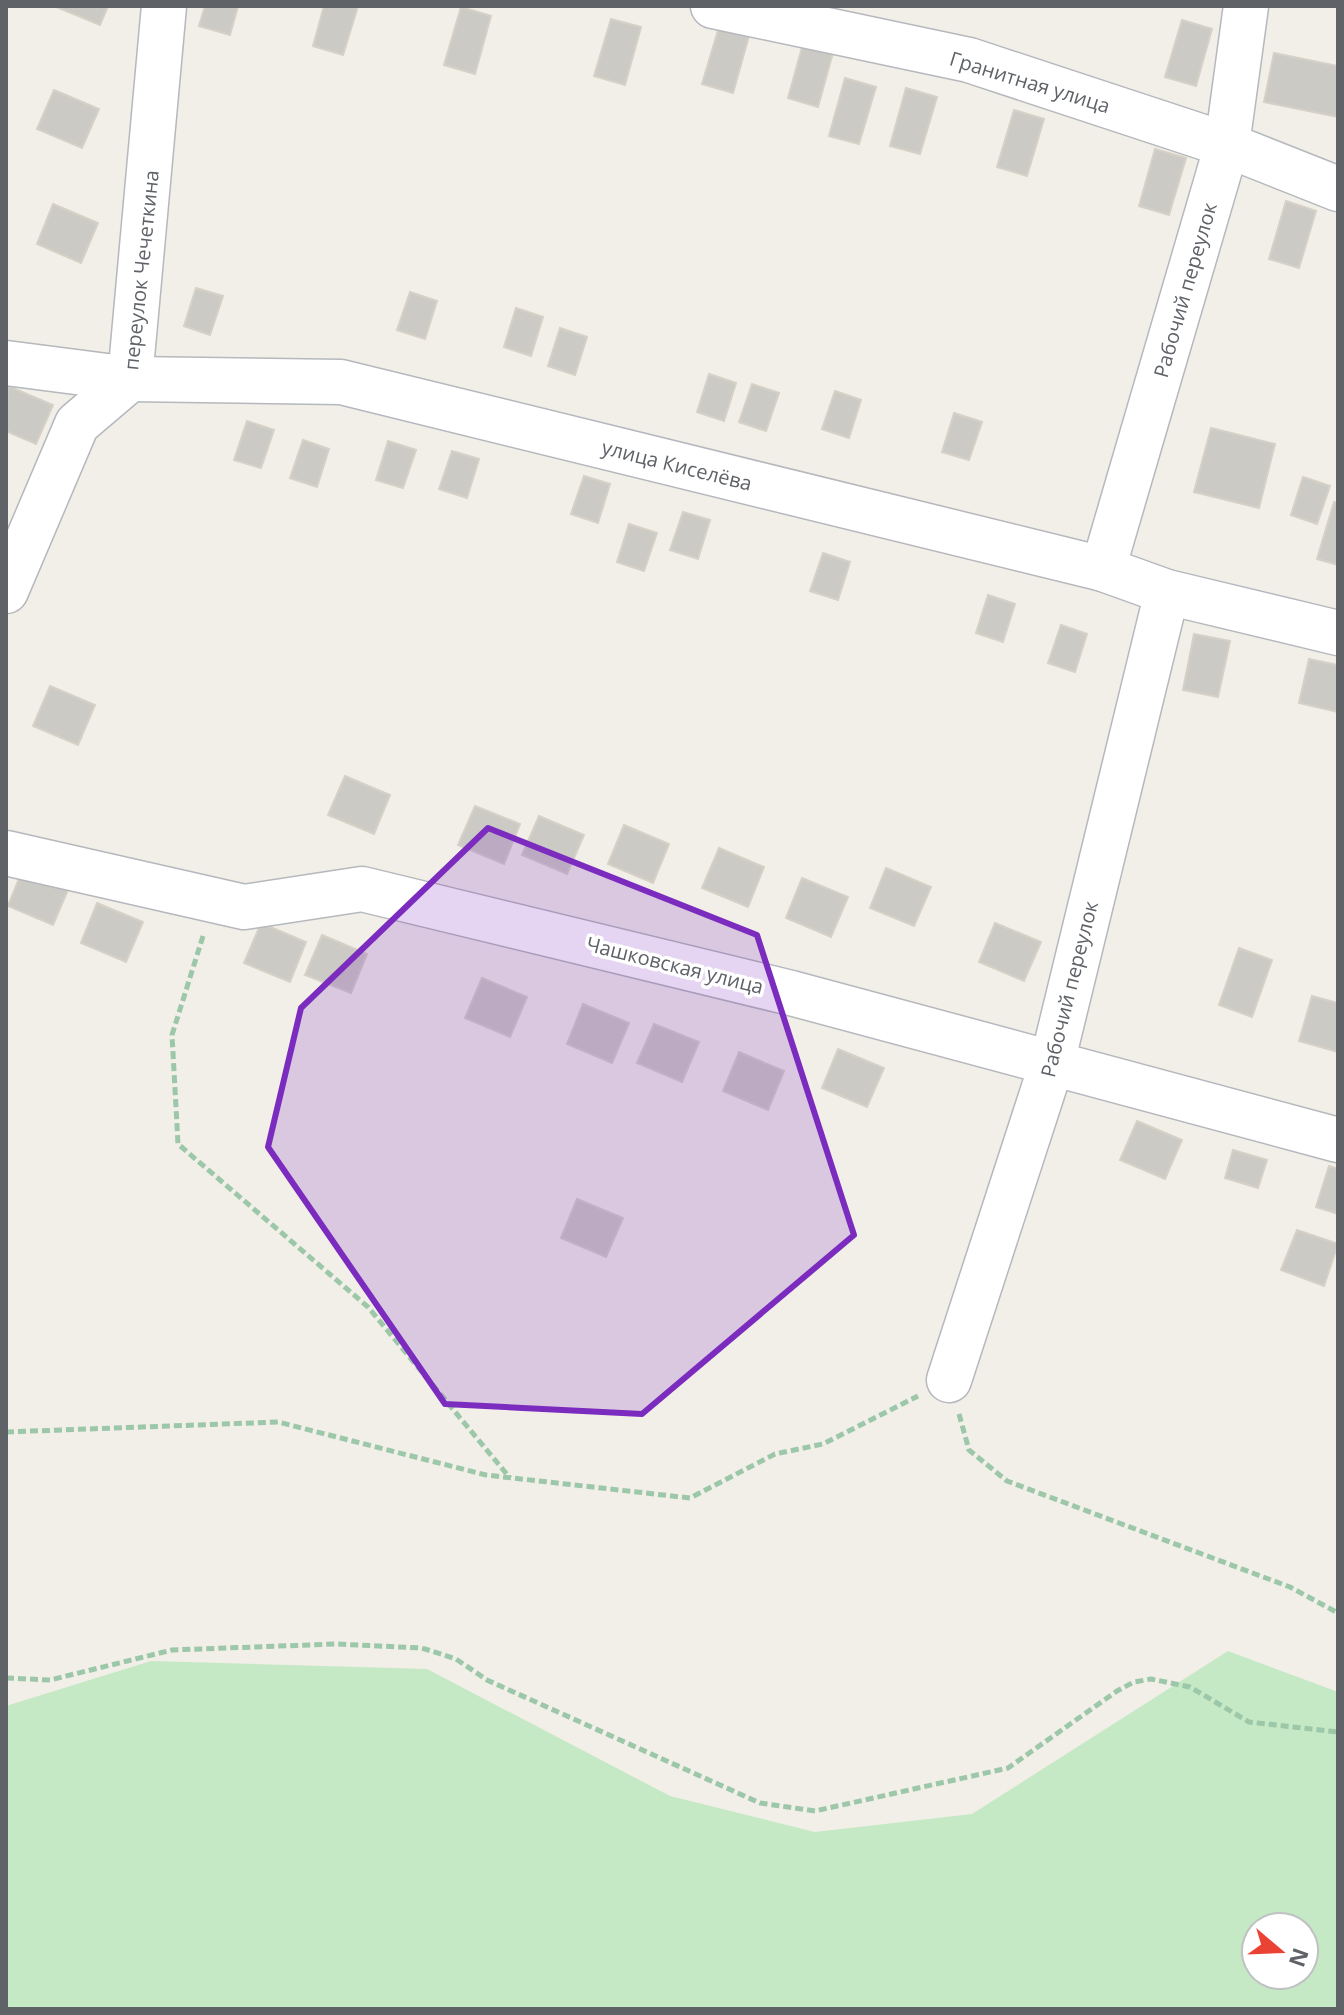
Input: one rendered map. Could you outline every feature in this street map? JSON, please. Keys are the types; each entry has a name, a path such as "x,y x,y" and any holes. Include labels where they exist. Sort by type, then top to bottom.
{"street":[{"name":"переулок Чечеткина","path":"6,591 77,424 130,379 164,6"},
{"name":"Гранитная улица","path":"713,6 969,60 1227,145 1338,189"},
{"name":"Рабочий переулок","path":"1103,569 1227,145 1246,6"},
{"name":"улица Киселёва","path":"6,363 130,379 341,382 1103,569 1167,592 1338,633"},
{"name":"Рабочий переулок","path":"949,1380 1052,1063 1167,592"},
{"name":"Чашковская улица","path":"6,853 244,907 362,889 791,993 1338,1140"}],"path":[{"path":"214,900 172,1035 178,1144 368,1307 510,1478"},
{"path":"6,1432 278,1422 486,1475 690,1498 775,1454 823,1444 949,1380 969,1450 1007,1481 1290,1587 1338,1613"},
{"path":"6,1678 50,1680 172,1650 336,1644 422,1648 456,1659 487,1680 760,1803 815,1811 1008,1768 1117,1691 1134,1682 1151,1679 1190,1687 1249,1722 1338,1732"}],"highlighted area":[{"path":"488,828 757,935 854,1235 642,1414 445,1404 268,1147 301,1008"}],"green space":[{"path":"1228,1651 1338,1692 1338,2009 6,2009 6,1706 151,1661 427,1669 670,1796 815,1832 972,1814"}],"building":[{"path":"54,6 108,6 100,25"},
{"path":"205,6 238,6 230,35 199,26"},
{"path":"324,6 358,6 343,55 313,46"},
{"path":"461,7 491,16 475,74 444,65"},
{"path":"611,19 641,27 625,85 594,76"},
{"path":"1182,20 1212,29 1196,86 1165,77"},
{"path":"719,27 749,36 733,93 702,84"},
{"path":"804,40 834,49 818,107 788,98"},
{"path":"1274,53 1338,66 1338,117 1264,102"},
{"path":"845,78 876,87 859,144 829,136"},
{"path":"906,88 937,97 920,154 890,146"},
{"path":"54,90 99,109 82,148 37,129"},
{"path":"1014,110 1044,119 1027,176 997,167"},
{"path":"1155,149 1186,158 1169,215 1139,206"},
{"path":"1286,201 1316,211 1299,268 1269,259"},
{"path":"53,204 98,223 81,263 37,244"},
{"path":"196,288 223,296 210,335 184,326"},
{"path":"410,292 437,301 425,339 397,330"},
{"path":"516,308 543,317 531,356 504,347"},
{"path":"560,328 587,337 575,375 548,366"},
{"path":"709,374 736,383 724,421 697,412"},
{"path":"752,384 779,393 766,431 739,422"},
{"path":"8,386 53,405 36,444 6,431"},
{"path":"835,391 861,400 849,438 822,429"},
{"path":"954,413 982,422 969,460 942,452"},
{"path":"247,421 274,430 261,468 234,460"},
{"path":"1211,428 1275,444 1259,508 1194,492"},
{"path":"303,440 329,449 317,487 290,478"},
{"path":"388,441 416,450 403,488 376,480"},
{"path":"452,451 479,459 467,498 439,489"},
{"path":"584,476 610,484 598,523 571,514"},
{"path":"1303,477 1330,486 1317,524 1291,515"},
{"path":"1334,502 1338,503 1338,565 1317,559"},
{"path":"683,512 710,520 698,559 670,550"},
{"path":"629,524 657,533 644,571 617,562"},
{"path":"823,553 850,562 838,600 810,591"},
{"path":"988,595 1015,604 1003,642 976,633"},
{"path":"1061,625 1087,634 1075,672 1048,663"},
{"path":"1194,634 1230,641 1218,697 1183,690"},
{"path":"1309,659 1338,665 1338,712 1299,703"},
{"path":"50,686 95,705 78,745 33,726"},
{"path":"345,776 390,795 374,834 328,815"},
{"path":"475,806 520,824 504,864 458,845"},
{"path":"539,816 584,835 567,874 522,855"},
{"path":"624,825 669,844 653,883 608,864"},
{"path":"719,848 764,867 748,907 702,888"},
{"path":"24,866 70,885 53,925 8,906"},
{"path":"886,868 931,887 914,926 870,908"},
{"path":"802,878 848,897 831,937 786,918"},
{"path":"97,903 143,922 126,962 81,943"},
{"path":"261,923 306,942 290,982 244,963"},
{"path":"995,923 1041,942 1024,981 979,962"},
{"path":"322,935 367,954 351,993 305,975"},
{"path":"1239,948 1272,960 1252,1017 1219,1005"},
{"path":"482,978 527,997 510,1037 465,1018"},
{"path":"1312,996 1338,1003 1338,1052 1299,1041"},
{"path":"583,1004 629,1023 612,1063 567,1044"},
{"path":"654,1024 699,1042 682,1082 637,1063"},
{"path":"838,1049 884,1068 867,1107 822,1088"},
{"path":"739,1052 784,1071 768,1110 723,1091"},
{"path":"1137,1121 1182,1140 1165,1179 1120,1160"},
{"path":"1233,1150 1267,1160 1258,1188 1225,1178"},
{"path":"1329,1166 1338,1169 1338,1214 1316,1207"},
{"path":"577,1199 623,1218 606,1257 561,1238"},
{"path":"1297,1230 1338,1244 1324,1286 1281,1270"}]}
